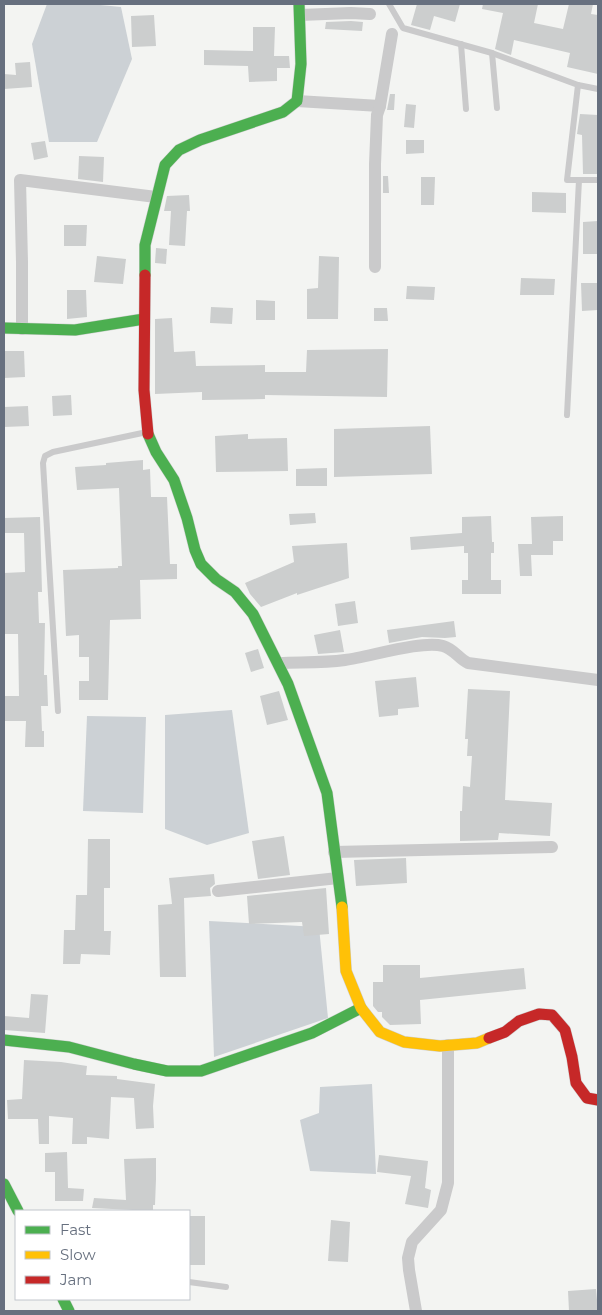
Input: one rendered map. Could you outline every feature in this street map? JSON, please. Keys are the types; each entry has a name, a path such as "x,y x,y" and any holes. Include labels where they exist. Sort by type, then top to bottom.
{"street":[{"path":"370,14 300,9 300,64 297,100 283,112 200,140 179,150 165,165 145,245 144,390 147,432 156,452 174,480 201,564 216,579 236,592 253,614 288,684 327,793 338,878 346,971 361,1008 380,1032 404,1042 448,1045 478,1043 505,1032 519,1021 539,1014 552,1015 565,1030 576,1083 587,1098 598,1100"},
{"path":"375,267 374,164 376,115 380,106 392,34"},
{"path":"297,100 380,106"},
{"path":"22,329 20,180 156,197"},
{"path":"4,328 75,330 144,319"},
{"path":"279,663 344,660 434,645 453,650 461,660 468,663 598,680"},
{"path":"334,852 552,847"},
{"path":"218,891 338,878"},
{"path":"4,1040 69,1047 137,1066 184,1073 201,1071 312,1033 361,1008"},
{"path":"416,1311 408,1270 408,1258 412,1242 441,1210 448,1183 448,1045"},
{"path":"4,1184 17,1210"},
{"path":"63,1300 69,1311"}],"lane":[{"path":"389,4 402,28 492,53 578,85 598,89"},
{"path":"461,44 466,108"},
{"path":"492,53 497,108"},
{"path":"578,85 567,180 598,180"},
{"path":"567,415 578,180"},
{"path":"58,712 43,463 45,456 53,452 147,432"},
{"path":"190,1282 226,1287"}],"shaded area":[{"path":"47,4 90,4 121,7 132,59 97,142 49,142 32,44"},
{"path":"232,710 249,833 207,845 165,829 165,715"},
{"path":"87,716 146,717 143,813 83,811"},
{"path":"209,921 319,927 328,1018 214,1057"},
{"path":"372,1084 376,1174 310,1171 300,1120 319,1113 320,1087"}],"building":[{"path":"417,4 460,4 455,22 434,16 430,30 411,25"},
{"path":"483,4 538,4 534,23 563,29 569,4 593,4 591,14 598,15 598,74 567,67 570,53 514,40 511,55 495,49 503,13 482,9"},
{"path":"154,15 156,46 132,47 131,16"},
{"path":"326,22 363,22 362,31 325,29"},
{"path":"253,27 275,27 274,56 289,56 290,68 277,68 277,81 249,82 248,66 204,65 204,50 253,51"},
{"path":"30,62 32,87 4,89 4,74 16,75 15,63"},
{"path":"390,94 395,94 394,110 387,110"},
{"path":"406,104 416,105 414,128 404,127"},
{"path":"580,114 598,115 598,174 583,174 582,135 577,134"},
{"path":"406,140 424,140 424,153 406,154"},
{"path":"45,141 48,157 34,160 31,143"},
{"path":"79,156 104,157 103,182 78,179"},
{"path":"383,176 388,176 389,193 383,193"},
{"path":"421,177 435,177 434,205 421,205"},
{"path":"532,192 566,193 566,213 532,212"},
{"path":"189,195 190,211 187,211 185,246 169,245 171,211 164,211 167,196"},
{"path":"598,221 598,254 583,254 583,222"},
{"path":"64,225 87,225 86,246 64,246"},
{"path":"156,248 167,249 166,264 155,263"},
{"path":"97,256 126,259 123,284 94,282"},
{"path":"319,256 339,257 338,319 307,319 307,289 318,288"},
{"path":"521,278 555,279 554,295 520,295"},
{"path":"581,283 598,283 598,310 582,311"},
{"path":"407,286 435,287 434,300 406,299"},
{"path":"67,290 86,290 87,317 67,319"},
{"path":"256,300 275,301 275,320 256,320"},
{"path":"211,307 233,308 232,324 210,323"},
{"path":"374,308 387,308 388,321 374,321"},
{"path":"172,318 174,352 195,351 196,366 265,365 265,372 306,372 307,350 388,349 387,397 265,395 265,399 202,400 202,392 155,394 155,319"},
{"path":"4,351 24,351 25,377 4,378"},
{"path":"71,395 72,415 53,416 52,396"},
{"path":"28,406 29,426 4,427 4,407"},
{"path":"430,426 432,474 334,477 334,429"},
{"path":"248,434 248,439 287,438 288,471 216,472 215,436"},
{"path":"143,460 143,470 150,469 151,497 167,497 170,564 177,564 177,579 140,580 141,619 110,620 108,700 79,700 79,681 89,681 89,657 79,657 79,635 66,636 63,570 118,568 118,566 122,566 119,488 77,490 75,467"},
{"path":"327,468 327,486 296,486 296,469"},
{"path":"315,513 316,523 290,525 289,514"},
{"path":"491,516 494,553 491,553 491,580 501,580 501,594 462,594 462,580 468,580 468,553 464,553 464,546 411,550 410,537 462,533 462,517"},
{"path":"563,516 563,541 553,541 553,555 531,555 532,576 520,576 518,544 532,544 531,517"},
{"path":"40,517 42,592 38,592 39,623 45,623 44,675 47,675 48,706 41,706 44,747 25,747 26,721 4,721 4,696 19,696 18,634 4,634 4,573 25,572 24,533 4,533 4,518"},
{"path":"347,543 349,578 297,595 297,593 261,607 250,594 245,583 294,562 292,546"},
{"path":"355,601 358,623 338,626 335,604"},
{"path":"454,621 456,637 422,637 389,643 387,630"},
{"path":"340,630 344,652 318,654 314,635"},
{"path":"258,649 264,668 251,672 245,653"},
{"path":"416,677 419,707 398,709 398,715 379,717 375,681"},
{"path":"468,689 510,691 505,800 552,803 550,836 499,833 498,840 460,841 460,811 462,811 463,786 470,787 472,756 467,756 468,739 465,739"},
{"path":"279,691 288,720 267,725 260,696"},
{"path":"284,836 290,875 258,879 252,841"},
{"path":"88,839 110,839 110,888 104,888 104,931 111,931 110,955 81,954 80,964 63,964 64,930 75,930 76,895 87,895"},
{"path":"406,858 407,883 356,886 354,860"},
{"path":"214,874 215,884 210,888 211,896 184,898 186,977 160,977 158,905 172,904 169,878"},
{"path":"326,888 329,934 304,936 302,922 249,924 247,896"},
{"path":"383,965 420,965 420,978 524,968 526,989 420,1000 421,1024 390,1025 382,1017 382,1012 378,1012 373,1006 373,982 383,982"},
{"path":"31,994 48,995 45,1033 4,1030 4,1016 29,1018"},
{"path":"24,1060 61,1062 87,1066 86,1075 117,1076 117,1079 155,1084 154,1128 136,1129 134,1098 111,1097 109,1139 87,1137 87,1144 72,1144 73,1118 49,1116 49,1144 39,1144 38,1119 8,1119 7,1100 22,1099"},
{"path":"67,1152 68,1188 84,1189 83,1201 55,1201 55,1172 45,1172 45,1153"},
{"path":"379,1155 428,1161 425,1188 431,1190 428,1208 405,1204 411,1176 377,1172"},
{"path":"156,1158 155,1205 153,1205 153,1210 92,1208 94,1198 126,1200 124,1159"},
{"path":"190,1216 205,1216 205,1265 190,1265"},
{"path":"331,1220 350,1222 348,1262 328,1261"},
{"path":"596,1289 598,1311 569,1311 568,1291"}],"traffic: fast":[{"path":"145,275 145,245 165,165 179,150 200,140 283,112 297,101 301,64 299,4"},
{"path":"4,328 75,330 144,319"},
{"path":"148,434 156,452 174,480 201,564 216,579 235,592 253,614 288,684 327,793 342,907"},
{"path":"4,1040 69,1047 167,1071 201,1071 312,1033 361,1008"},
{"path":"4,1184 17,1210"},
{"path":"64,1300 69,1311"}],"traffic: slow":[{"path":"342,907 346,971 361,1008 380,1032 404,1042 440,1046 477,1043 489,1038"}],"traffic: jam":[{"path":"145,275 144,390 148,434"},
{"path":"489,1038 505,1032 519,1021 539,1014 552,1015 565,1030 576,1083 587,1098 598,1100"}]}
